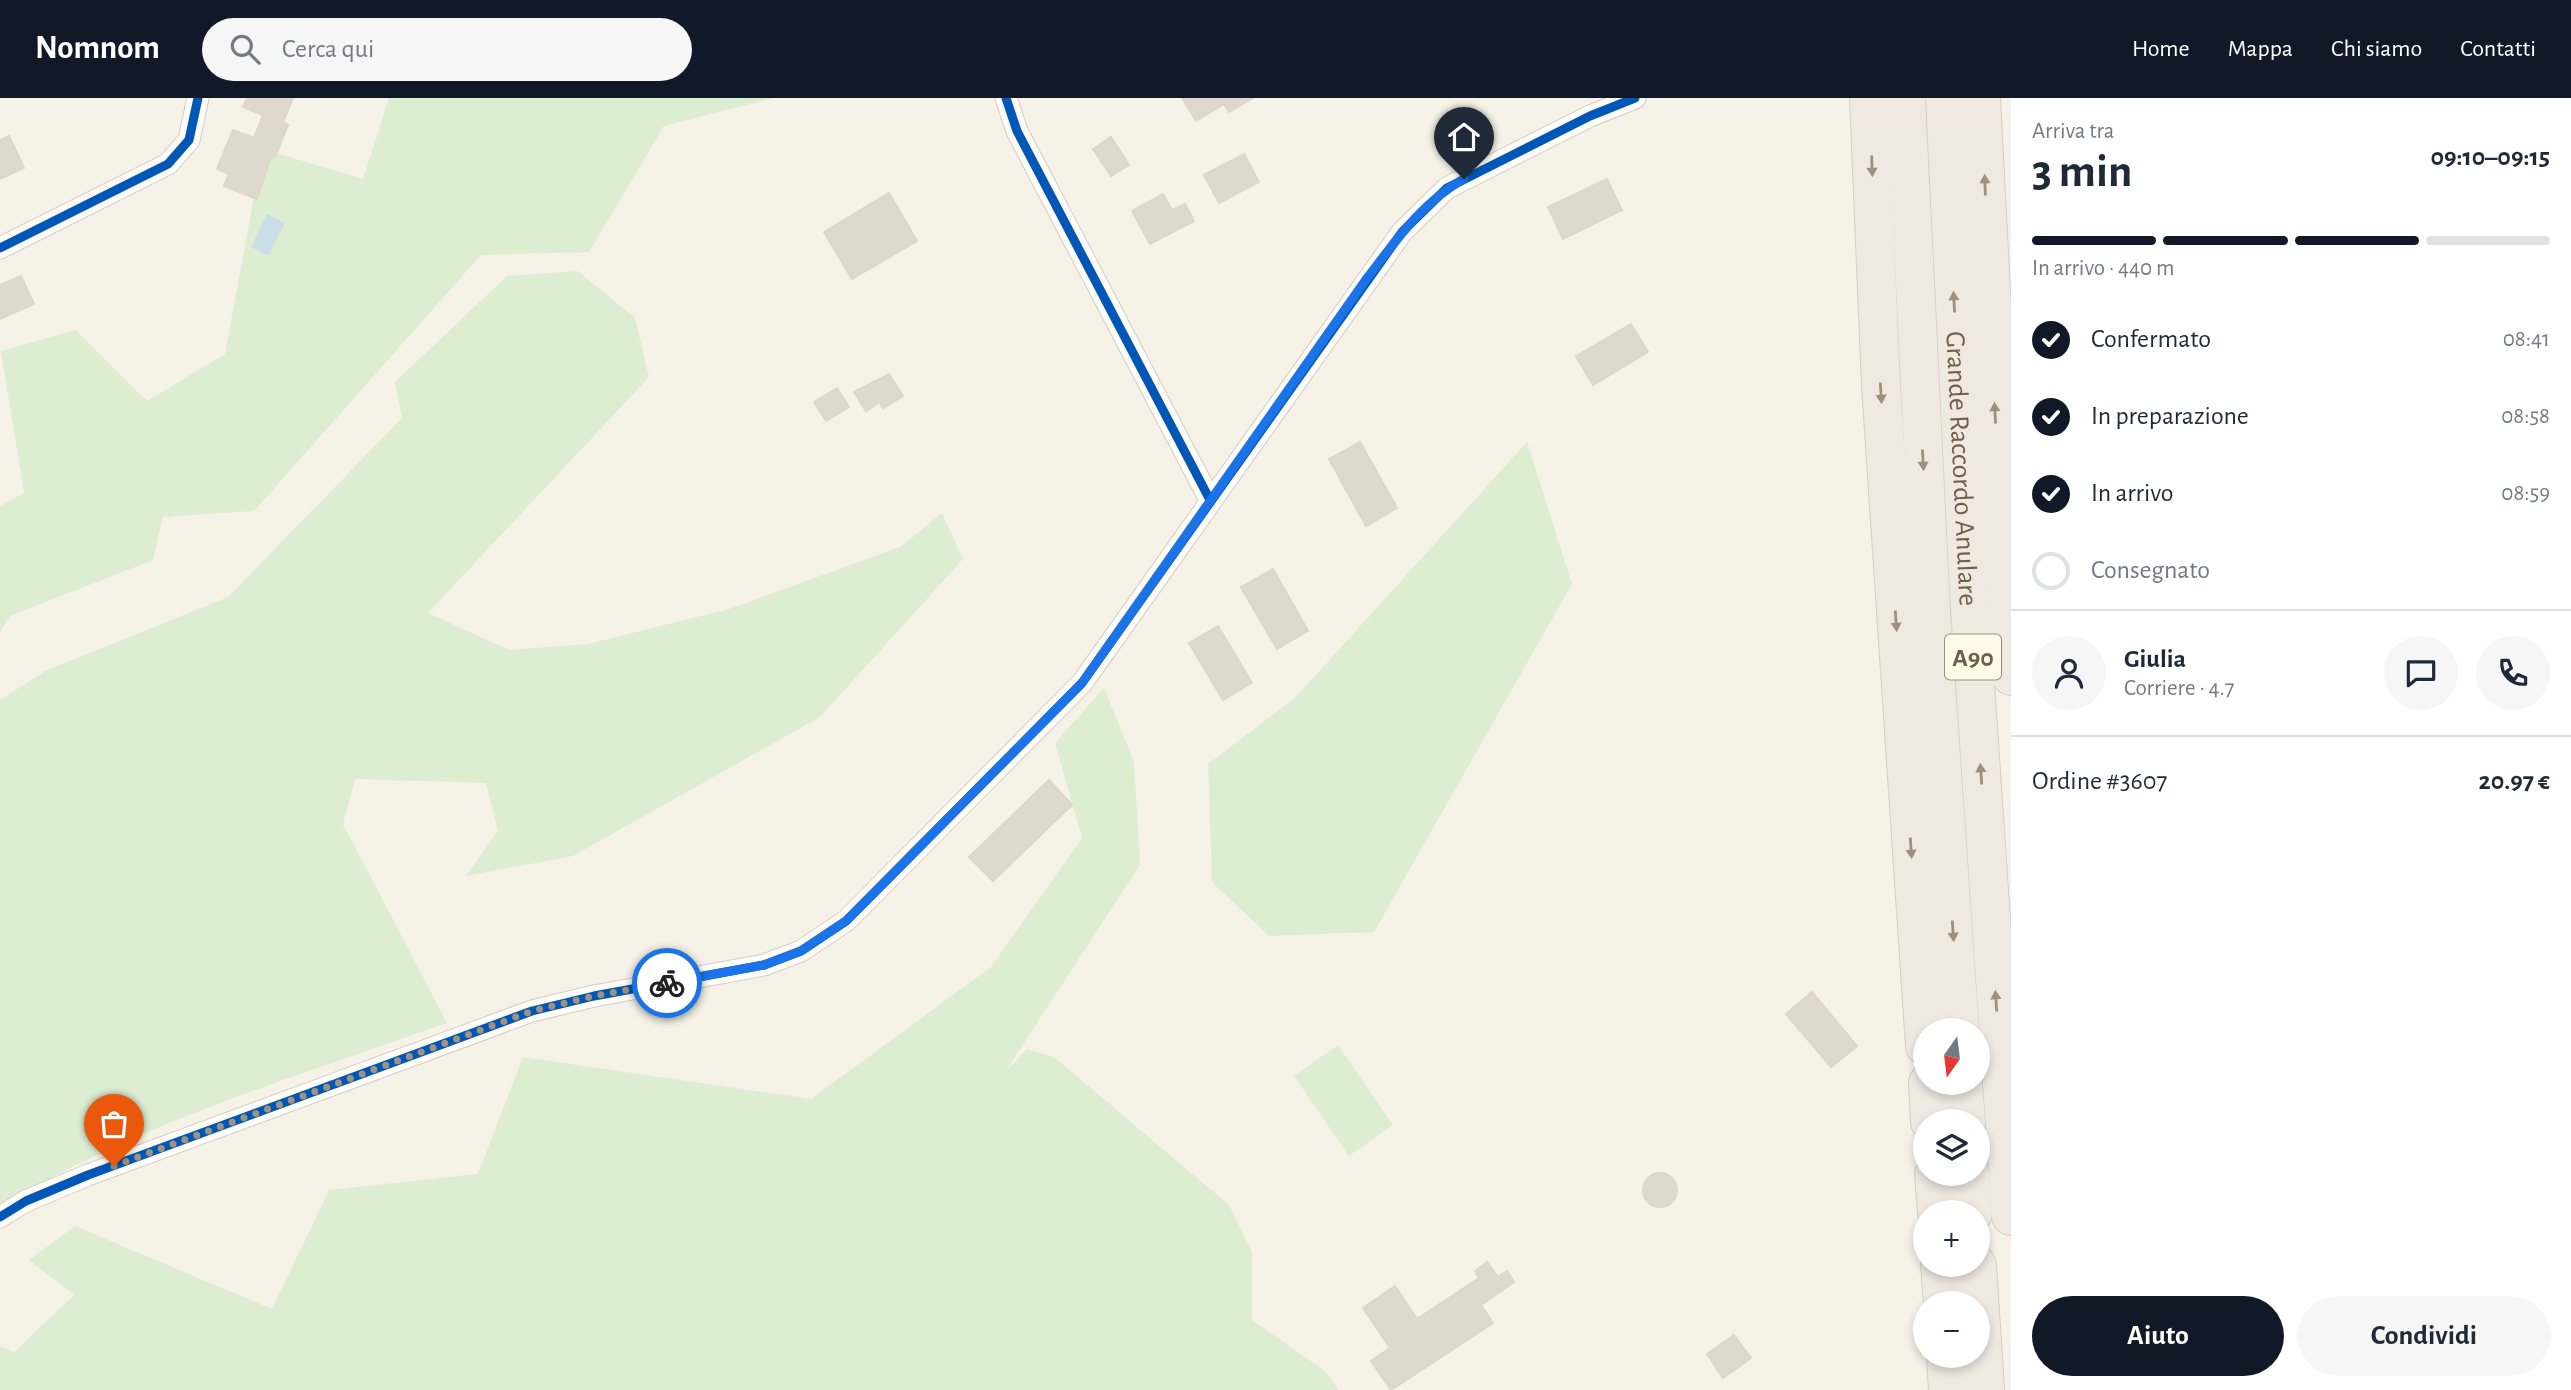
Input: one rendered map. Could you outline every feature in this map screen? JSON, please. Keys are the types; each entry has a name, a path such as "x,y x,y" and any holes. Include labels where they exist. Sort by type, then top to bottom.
{"highway":[{"path":"1869,98 1881,385 1923,1018"},
{"name":"Grande Raccordo Anulare","path":"1906,98 1931,611 1958,1018"},
{"name":"Grande Raccordo Anulare","path":"1945,98 1969,594 2011,1216"},
{"name":"Grande Raccordo Anulare","path":"1981,98 2011,677"},
{"path":"1978,1277 1985,1390"},
{"path":"1947,1368 1948,1390"}],"street":[{"path":"0,248 168,164 189,140 198,98"},
{"path":"1006,98 1017,131 1210,500"},
{"path":"0,1217 26,1201 88,1175 532,1011 594,996 764,965 801,951 846,921 1082,683 1402,232 1447,188 1590,116 1635,98"}],"green space":[{"path":"389,98 774,98 664,126 589,252 481,255 254,511 163,517 153,560 10,616 0,632 0,506 24,493 1,351 76,330 147,401 225,354 263,149 363,179"},
{"path":"578,271 635,318 649,377 428,613 509,650 588,644 729,609 900,547 942,513 963,559 820,717 573,856 466,876 498,831 486,783 355,779 343,824 447,1023 162,1126 52,1177 0,1207 0,700 45,671 228,597 402,418 395,382 507,276"},
{"path":"1527,442 1572,584 1374,932 1269,936 1212,882 1208,764 1295,698"},
{"path":"1104,688 1134,762 1140,865 1005,1072 1027,1049 1054,1057 1229,1205 1252,1252 1252,1320 1325,1371 1339,1390 0,1390 0,1346 14,1352 74,1295 29,1260 75,1226 272,1309 329,1190 478,1174 523,1057 811,1099 991,967 1082,838 1055,743"},
{"path":"1338,1045 1393,1125 1349,1156 1294,1076"}],"water":[{"path":"267,214 285,223 268,256 251,247"}],"building":[{"path":"247,98 293,98 283,122 288,125 275,157 271,156 257,199 224,186 229,174 217,169 233,130 254,138 263,115 243,107"},
{"path":"1182,98 1253,98 1229,112 1224,104 1196,121"},
{"path":"9,136 24,168 0,179 0,140"},
{"path":"1111,137 1129,165 1111,176 1093,149"},
{"path":"1244,154 1259,182 1219,203 1204,175"},
{"path":"1607,179 1622,210 1563,239 1548,207"},
{"path":"889,193 917,241 852,279 824,232"},
{"path":"1163,194 1172,210 1185,204 1194,221 1150,244 1132,211"},
{"path":"21,276 34,304 0,319 0,285"},
{"path":"1631,324 1648,352 1593,385 1576,356"},
{"path":"889,374 903,396 883,408 880,402 866,411 854,392"},
{"path":"837,388 849,407 826,421 814,402"},
{"path":"1360,442 1397,508 1366,526 1329,459"},
{"path":"1273,569 1308,631 1277,649 1241,587"},
{"path":"1218,626 1252,683 1223,700 1189,643"},
{"path":"1049,780 1072,805 993,881 969,857"},
{"path":"1812,992 1857,1046 1831,1067 1786,1014"},
{"path":"1660,1173 1672,1178 1677,1190 1672,1202 1660,1207 1648,1202 1643,1190 1648,1178"},
{"path":"1487,1262 1498,1277 1507,1271 1514,1282 1481,1305 1493,1323 1391,1390 1371,1361 1390,1348 1363,1308 1395,1286 1417,1319 1479,1278 1475,1271"},
{"path":"1734,1335 1751,1358 1723,1378 1707,1354"}],"cycle path":[{"path":"0,248 168,164 189,140 198,98"},
{"path":"1006,98 1017,131 1210,500"},
{"path":"0,1217 26,1201 88,1175 532,1011 594,996 764,965 801,951 846,921 1082,683 1402,232 1447,188 1590,116 1635,98"}],"way so far":[{"path":"114,1166 532,1011 667,983"}],"route":[{"path":"667,983 764,965 801,951 846,921 883,884 1082,683 1367,278 1402,232 1447,188 1464,179"}]}
